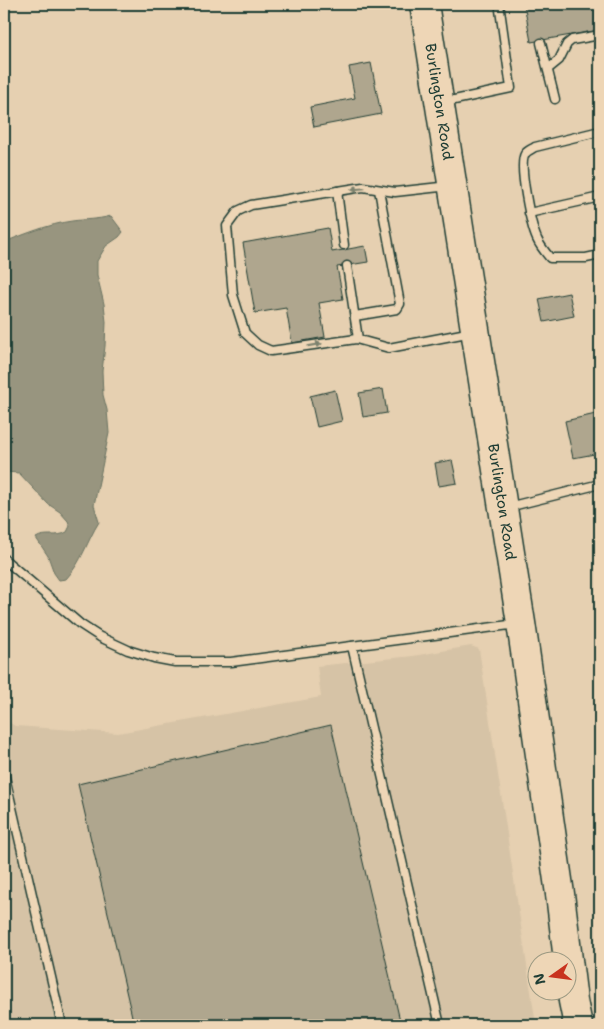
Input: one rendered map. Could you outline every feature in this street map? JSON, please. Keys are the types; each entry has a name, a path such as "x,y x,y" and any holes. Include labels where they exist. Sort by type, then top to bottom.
{"highway":[{"name":"Burlington Road","path":"424,4 504,508 560,894 575,1017"}],"lane":[{"path":"440,103 511,88 500,10"},
{"path":"548,69 559,60 567,44 572,40 600,35"},
{"path":"541,43 555,99"},
{"path":"600,131 535,147 525,153 522,164 529,212 536,238 550,258 586,258 600,255"},
{"path":"454,185 395,192 363,187 251,205 238,211 227,226 233,294 245,333 258,345 271,352 358,339 389,348 476,332"},
{"path":"355,316 397,310 400,304 379,190"},
{"path":"337,191 344,245"},
{"path":"529,212 600,197"},
{"path":"347,266 358,339"},
{"path":"504,508 600,484"},
{"path":"4,560 80,624 128,650 175,662 231,662 521,623"},
{"path":"352,646 440,1025"},
{"path":"4,773 62,1025"}],"shaded area":[{"path":"111,216 123,232 106,246 97,261 97,275 106,322 102,371 103,395 107,410 109,433 94,505 99,522 72,572 66,579 59,580 54,573 48,556 36,538 43,535 59,535 67,532 70,526 68,521 60,512 48,504 19,473 4,472 4,242 55,224"},
{"path":"471,646 479,649 526,959 526,1002 533,1002 536,1025 4,1025 4,719 15,726 118,733 321,697 317,666 413,656"}],"building":[{"path":"524,4 595,4 600,30 531,42"},
{"path":"371,63 381,114 314,127 310,107 355,98 349,67"},
{"path":"328,228 332,252 365,246 368,262 337,267 343,299 319,303 325,337 292,343 286,308 255,313 243,243"},
{"path":"569,293 574,316 544,322 539,299"},
{"path":"383,389 387,413 363,417 359,393"},
{"path":"335,390 342,421 317,427 310,396"},
{"path":"600,413 600,453 573,458 565,421"},
{"path":"452,460 457,483 439,486 435,463"},
{"path":"331,725 401,1025 134,1025 78,784"}]}
